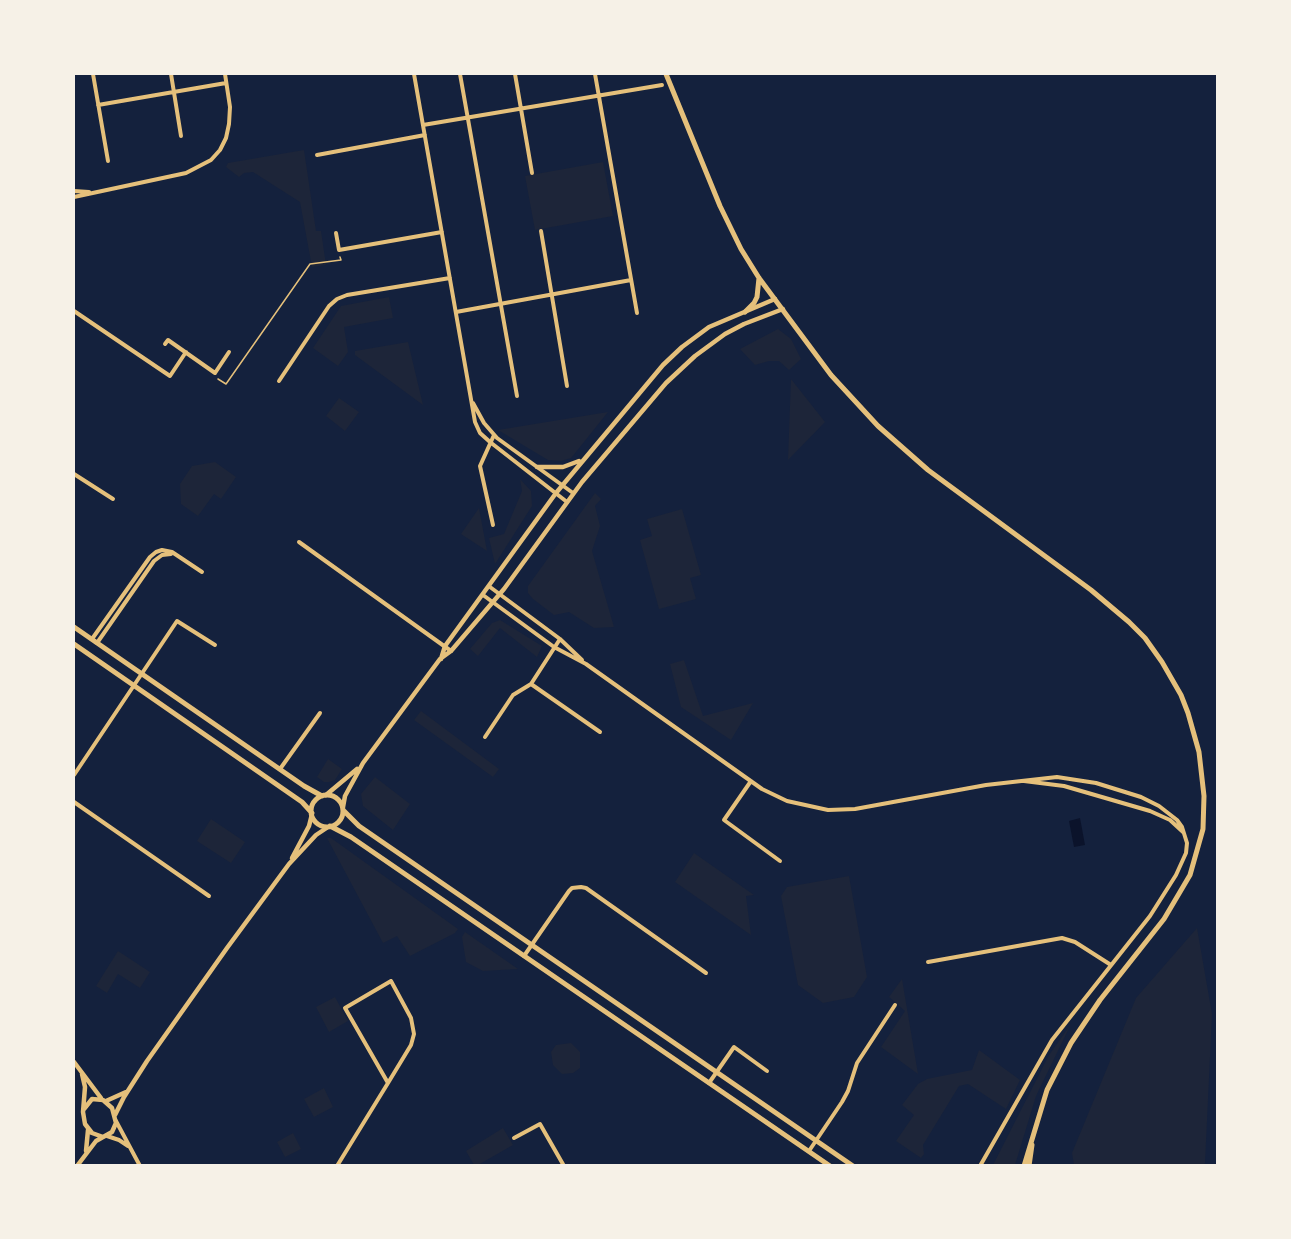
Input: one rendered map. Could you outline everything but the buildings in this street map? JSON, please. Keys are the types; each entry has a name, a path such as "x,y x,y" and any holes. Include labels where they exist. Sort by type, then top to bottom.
{"main road":[{"path":"666,74 728,224 759,278 831,375 895,442 944,483 1096,594 1137,630 1151,646 1172,678 1191,723 1199,752 1204,795 1203,829 1190,874 1183,891 1164,919 1100,1000 1071,1043 1047,1089 1024,1166"},
{"path":"745,312 757,297 759,278"},
{"path":"74,627 311,791 336,797 343,809 359,826 853,1166"},
{"path":"74,644 302,802 312,813 316,822 351,837 830,1166"},
{"path":"312,813 314,802 324,795"},
{"path":"329,827 339,822 343,809"},
{"path":"1029,1166 1036,1126"}],"street":[{"path":"93,74 108,161"},
{"path":"171,74 181,136"},
{"path":"74,197 186,173 211,160 220,150 226,138 230,107 225,74"},
{"path":"414,74 475,423 480,433 490,442 567,502"},
{"path":"460,74 517,396"},
{"path":"515,74 532,173"},
{"path":"595,74 636,313"},
{"path":"98,105 226,83"},
{"path":"423,125 662,85"},
{"path":"317,155 425,135"},
{"path":"74,191 95,191"},
{"path":"541,231 567,386"},
{"path":"336,233 339,250 442,232"},
{"path":"279,381 329,306 337,299 347,295 450,278"},
{"path":"456,312 631,280"},
{"path":"441,659 445,646 555,493 677,351 710,327 775,299"},
{"path":"324,795 348,778 363,763 441,659 452,651 500,594 573,493 659,391 715,340 735,328 783,309"},
{"path":"74,311 170,376 186,352"},
{"path":"165,344 168,340 216,373 229,352"},
{"path":"472,399 480,417 494,435 573,493"},
{"path":"493,525 480,466 494,435"},
{"path":"537,466 563,467 584,458"},
{"path":"74,474 113,499"},
{"path":"299,542 452,651"},
{"path":"94,641 154,561 165,554 175,554 202,572"},
{"path":"489,587 560,639 586,664"},
{"path":"483,595 554,647 586,664 762,789 787,801 814,808 842,810 868,808 981,786 1047,777 1076,779 1141,797 1169,813 1182,827 1186,835 1185,853 1172,882 1150,916 1048,1046 980,1166"},
{"path":"74,775 177,621 215,645"},
{"path":"485,737 513,695 531,684 560,639"},
{"path":"531,684 600,732"},
{"path":"280,769 320,713"},
{"path":"343,809 345,796 363,763"},
{"path":"751,781 724,820 780,861"},
{"path":"1016,781 1064,786 1150,811 1170,820 1186,835"},
{"path":"74,802 209,896"},
{"path":"289,864 309,825 312,813"},
{"path":"77,1166 96,1141 114,1129 116,1118 128,1090 186,1004 289,864 314,836 329,827"},
{"path":"524,956 569,891 572,888 581,887 586,888 706,973"},
{"path":"928,962 1062,938 1075,942 1111,965"},
{"path":"337,1166 388,1083 411,1045 414,1034 412,1021 391,981 345,1008 388,1083"},
{"path":"809,1151 842,1102 860,1057 895,1005"},
{"path":"709,1083 734,1047 767,1071"},
{"path":"74,1062 116,1118 140,1166"},
{"path":"82,1074 85,1091 84,1120 88,1140 85,1154"},
{"path":"84,1109 92,1099 104,1101 128,1090"},
{"path":"514,1138 540,1124 564,1166"},
{"path":"87,1127 95,1135 119,1140 130,1149"}],"path":[{"path":"216,373 217,378 226,384 310,264 341,260 339,250"}],"shaded area":[{"path":"304,150 316,231 321,231 326,265 312,267 300,202 253,172 244,173 239,177 226,167 228,163"},
{"path":"603,162 613,216 535,230 525,176"},
{"path":"389,297 393,318 344,327 348,352 338,366 313,348 341,306"},
{"path":"778,329 791,339 801,359 789,370 779,361 755,365 740,349"},
{"path":"408,342 423,405 355,355 355,351"},
{"path":"791,379 825,422 788,460"},
{"path":"339,398 359,412 345,431 326,416"},
{"path":"608,412 571,458 561,461 548,460 498,430"},
{"path":"215,462 236,477 221,499 214,494 198,516 181,504 180,484 192,466"},
{"path":"520,479 531,491 532,506 495,564 489,538 504,534 522,491"},
{"path":"595,493 601,499 595,506 600,526 592,551 614,627 594,628 569,612 554,615 528,593 528,586"},
{"path":"479,508 487,551 461,534"},
{"path":"682,509 701,575 690,578 696,599 659,609 640,540 652,536 647,519"},
{"path":"500,620 542,646 537,657 500,628 478,656 470,649 492,623"},
{"path":"684,660 703,716 753,703 731,740 681,707 670,664"},
{"path":"421,711 499,769 493,777 414,720"},
{"path":"328,759 342,769 335,780 324,782 317,777"},
{"path":"375,777 410,804 393,830 363,806 361,794"},
{"path":"1080,818 1085,845 1074,847 1069,821"},
{"path":"211,819 245,842 231,863 197,841"},
{"path":"327,838 331,838 458,929 455,933 410,956 397,936 383,943"},
{"path":"694,853 754,895 746,896 751,935 675,882"},
{"path":"849,876 867,977 854,997 823,1003 798,985 781,896 787,887"},
{"path":"1197,928 1212,1014 1205,1163 1203,1166 1074,1165 1072,1153 1136,998"},
{"path":"465,932 518,969 483,971 466,962 462,937"},
{"path":"118,951 150,972 140,988 118,974 107,993 96,986"},
{"path":"902,979 918,1074 881,1047 905,1011 889,997"},
{"path":"335,997 348,1021 329,1032 316,1007"},
{"path":"1071,1024 1036,1096 1015,1165 993,1165 1049,1055"},
{"path":"571,1043 580,1052 580,1068 573,1073 562,1074 553,1065 551,1052 556,1045"},
{"path":"979,1050 1020,1080 1006,1109 968,1084 959,1086 923,1145 924,1154 921,1158 896,1141 914,1115 902,1105 918,1084 927,1079 972,1070"},
{"path":"324,1088 333,1107 314,1117 304,1099"},
{"path":"503,1128 513,1145 478,1165 474,1165 466,1151"},
{"path":"293,1133 301,1149 285,1157 277,1142"}]}
